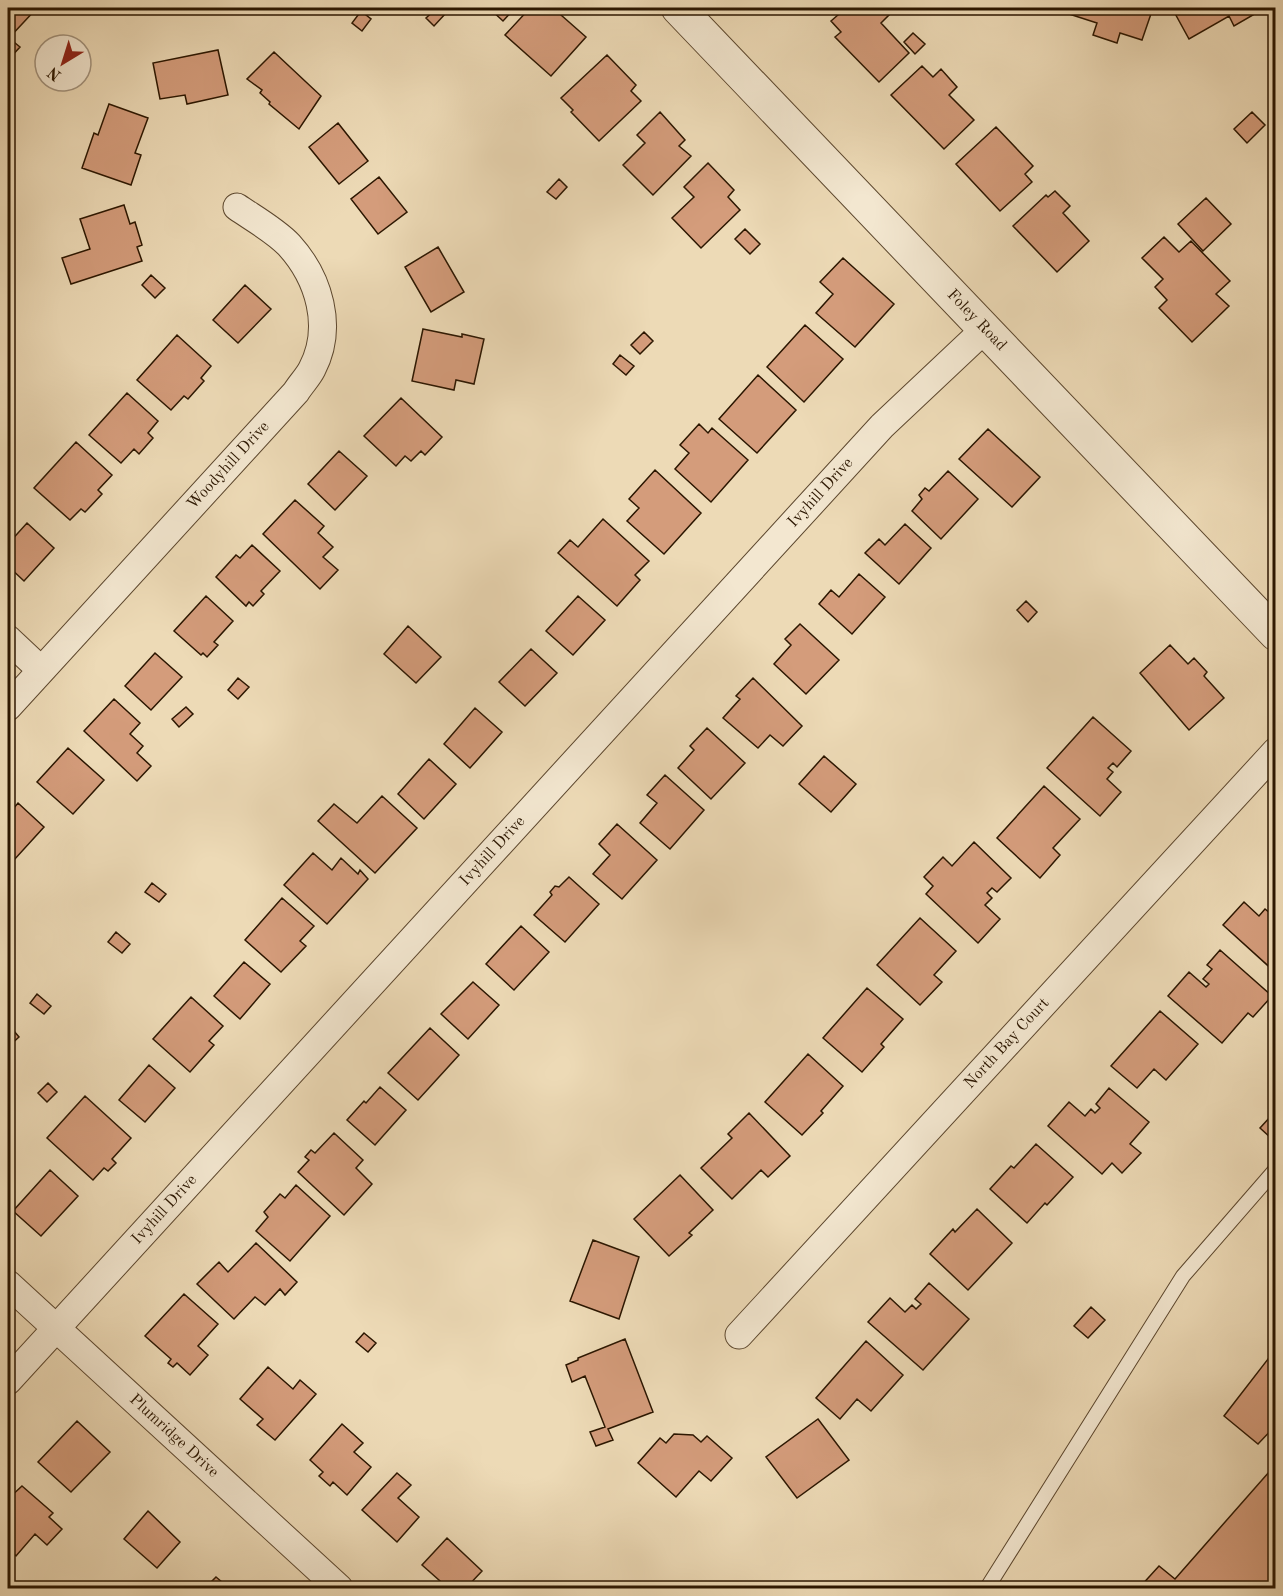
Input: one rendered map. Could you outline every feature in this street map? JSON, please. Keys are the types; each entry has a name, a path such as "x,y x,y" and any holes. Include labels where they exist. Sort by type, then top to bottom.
{"street":[{"name":"Foley Road","path":"678,8 1275,634"},
{"name":"Woodyhill Drive","path":"8,707 296,392 312,369 321,342 323,327 320,299 310,273 288,244 237,207"},
{"name":"Ivyhill Drive","path":"8,1381 882,426 985,329"},
{"path":"8,639 41,670"},
{"name":"North Bay Court","path":"739,1335 1275,751"},
{"name":"Plumridge Drive","path":"8,1284 339,1588"}],"lane":[{"path":"987,1588 1184,1276 1275,1169"}],"building":[{"path":"8,8 37,8 9,38 20,47 8,60"},
{"path":"437,8 441,8 446,13 434,26 426,18"},
{"path":"489,8 515,8 503,21"},
{"path":"530,8 553,8 586,37 551,76 505,35"},
{"path":"846,8 866,8 868,10 881,8 889,15 881,23 909,53 879,82 835,37 841,32 831,21"},
{"path":"1068,8 1153,8 1142,40 1120,33 1117,43 1093,35 1097,23 1066,13"},
{"path":"1172,8 1249,8 1253,15 1234,26 1229,16 1189,39"},
{"path":"361,11 371,19 362,31 352,23"},
{"path":"913,33 925,44 915,54 904,42"},
{"path":"218,50 228,95 187,104 185,95 160,99 153,63"},
{"path":"274,52 321,96 299,129 269,104 270,102 260,93 262,90 247,79"},
{"path":"607,55 636,85 631,91 641,101 599,141 561,98"},
{"path":"922,66 933,77 941,69 957,87 949,95 974,120 944,149 891,95"},
{"path":"109,104 148,118 135,153 141,155 131,185 82,168 94,133 98,135"},
{"path":"660,112 685,140 679,146 691,156 653,195 623,165 645,143 637,135"},
{"path":"1252,112 1265,125 1247,143 1234,129"},
{"path":"338,123 368,161 339,184 309,147"},
{"path":"996,127 1033,166 1025,174 1032,182 1000,211 956,164"},
{"path":"708,163 734,190 728,197 740,210 701,248 672,218 694,197 684,187"},
{"path":"379,177 407,212 378,234 351,199"},
{"path":"559,179 567,187 556,199 547,192"},
{"path":"1055,191 1070,206 1063,213 1089,241 1057,272 1013,226 1046,195 1048,197"},
{"path":"1206,198 1231,224 1203,251 1178,224"},
{"path":"124,205 130,224 135,222 142,245 137,247 142,261 71,284 62,258 90,249 80,219"},
{"path":"745,229 760,244 750,254 735,239"},
{"path":"1164,237 1179,252 1191,241 1230,281 1216,294 1229,306 1192,342 1159,308 1167,300 1155,287 1163,279 1142,258"},
{"path":"438,247 464,292 431,312 405,267"},
{"path":"843,258 894,304 855,347 816,313 833,294 820,282"},
{"path":"151,275 165,288 155,298 142,285"},
{"path":"245,285 271,309 238,343 213,320"},
{"path":"805,325 843,359 804,402 767,367"},
{"path":"423,329 484,339 474,384 456,380 454,390 412,381"},
{"path":"644,332 653,341 640,354 631,345"},
{"path":"177,335 211,366 201,378 204,381 188,399 184,396 171,410 137,380"},
{"path":"620,355 634,366 626,375 613,364"},
{"path":"758,375 796,410 757,453 719,419"},
{"path":"127,393 158,421 148,433 153,438 139,454 134,449 121,463 89,435"},
{"path":"401,398 442,437 425,455 421,451 411,461 405,456 396,466 364,436"},
{"path":"699,424 708,433 712,428 748,460 711,502 675,469 689,453 680,445"},
{"path":"988,429 1040,477 1012,507 959,459"},
{"path":"76,442 112,475 98,490 102,494 85,512 81,509 70,520 34,488"},
{"path":"339,451 367,476 335,510 308,484"},
{"path":"655,470 701,513 664,554 627,521 639,508 629,499"},
{"path":"948,471 978,499 941,539 912,511 922,499 919,495 925,488 929,491"},
{"path":"295,500 324,526 318,533 333,547 323,557 338,570 320,589 263,534"},
{"path":"603,519 649,561 635,575 640,580 617,606 558,553 570,540 578,547"},
{"path":"27,523 54,548 24,581 8,566 8,544"},
{"path":"905,524 931,548 899,584 865,553 879,539 885,545"},
{"path":"252,545 280,571 261,591 264,594 253,606 249,602 246,606 216,577 236,555 240,558"},
{"path":"859,574 885,597 852,634 819,604 831,590 839,597"},
{"path":"206,596 233,621 214,642 218,645 207,657 203,653 201,655 174,631"},
{"path":"578,596 605,620 573,655 546,631"},
{"path":"1026,601 1037,612 1028,622 1017,610"},
{"path":"800,624 839,660 806,694 774,664 791,645 785,639"},
{"path":"408,626 441,657 416,683 384,654"},
{"path":"1170,645 1188,664 1194,658 1207,672 1204,676 1224,698 1189,730 1140,673"},
{"path":"531,649 557,673 525,706 499,682"},
{"path":"155,653 182,677 151,710 125,686"},
{"path":"238,678 249,687 238,699 228,690"},
{"path":"753,678 802,726 783,746 770,735 758,748 723,718 740,699 736,696"},
{"path":"114,699 140,723 130,734 143,746 137,753 151,766 137,781 84,731"},
{"path":"186,707 193,714 179,727 172,719"},
{"path":"475,708 502,732 470,768 444,744"},
{"path":"1093,717 1131,751 1117,767 1113,763 1108,768 1113,772 1107,779 1121,792 1100,816 1047,768"},
{"path":"707,728 745,763 711,799 678,768 694,750 690,746"},
{"path":"68,748 104,780 73,814 37,782"},
{"path":"824,756 856,784 831,812 799,784"},
{"path":"429,759 456,784 424,819 398,794"},
{"path":"665,775 704,810 670,849 640,823 657,803 647,795"},
{"path":"1044,786 1080,819 1053,848 1060,855 1040,878 997,838"},
{"path":"382,796 417,828 375,873 318,821 334,804 357,823"},
{"path":"18,803 44,827 14,860 8,854 8,815"},
{"path":"617,824 657,860 622,899 593,874 610,855 599,844"},
{"path":"974,842 1011,878 997,892 992,888 987,893 992,898 985,905 1000,919 978,943 926,894 933,886 924,877 943,857 952,866"},
{"path":"313,853 332,870 341,858 358,874 360,870 368,879 327,924 284,885"},
{"path":"569,877 599,904 565,942 534,915 552,895 550,892 555,886 559,887"},
{"path":"152,883 166,894 159,902 145,892"},
{"path":"1276,897 1276,973 1223,925 1244,902 1259,916 1265,909 1270,913 1275,908 1270,904"},
{"path":"282,898 314,926 300,941 306,946 281,972 245,940"},
{"path":"920,918 956,951 934,975 942,982 920,1005 877,965"},
{"path":"521,926 549,952 514,990 486,964"},
{"path":"116,932 130,944 122,953 108,942"},
{"path":"1220,950 1272,996 1253,1017 1248,1013 1222,1043 1168,996 1189,972 1206,987 1209,984 1203,979 1212,969 1207,965"},
{"path":"244,962 270,984 240,1019 214,996"},
{"path":"473,982 499,1005 468,1039 441,1014"},
{"path":"867,988 903,1019 881,1044 884,1047 862,1072 823,1038"},
{"path":"37,994 51,1006 44,1014 30,1003"},
{"path":"191,997 223,1026 209,1041 214,1045 190,1072 153,1039"},
{"path":"1160,1011 1198,1044 1166,1080 1154,1069 1137,1088 1111,1066"},
{"path":"8,1024 19,1037 8,1047"},
{"path":"430,1028 459,1055 418,1100 388,1073"},
{"path":"808,1054 843,1086 821,1111 823,1113 802,1135 765,1102"},
{"path":"149,1065 175,1088 145,1122 119,1100"},
{"path":"48,1083 57,1092 47,1102 38,1093"},
{"path":"380,1087 406,1110 375,1145 347,1120"},
{"path":"1109,1088 1149,1122 1130,1144 1141,1153 1122,1173 1112,1163 1102,1174 1048,1126 1069,1102 1085,1116 1091,1109 1095,1113 1100,1108 1096,1104"},
{"path":"85,1096 131,1138 112,1159 116,1163 108,1171 104,1168 93,1180 47,1138"},
{"path":"749,1113 790,1156 768,1177 761,1170 732,1199 701,1168 732,1138 728,1134"},
{"path":"1271,1116 1276,1120 1276,1134 1271,1138 1260,1128"},
{"path":"334,1133 363,1160 356,1168 372,1184 344,1215 298,1172 309,1160 305,1157 311,1150 315,1153"},
{"path":"1036,1144 1073,1177 1027,1223 990,1189"},
{"path":"50,1170 78,1196 41,1236 13,1211"},
{"path":"680,1175 713,1210 689,1233 692,1235 669,1256 634,1219"},
{"path":"296,1185 330,1216 290,1261 256,1231 268,1217 264,1212 280,1194 285,1198"},
{"path":"977,1209 1012,1243 968,1290 930,1254 953,1229 955,1232"},
{"path":"593,1240 639,1257 619,1319 570,1301"},
{"path":"256,1243 297,1282 285,1295 280,1289 265,1305 255,1297 234,1319 197,1284 219,1262 228,1272"},
{"path":"929,1283 969,1319 923,1370 868,1322 890,1298 905,1312 912,1305 916,1309 921,1304 915,1299"},
{"path":"184,1294 218,1324 198,1346 208,1355 190,1375 177,1363 173,1367 168,1363 171,1359 145,1336"},
{"path":"1091,1307 1105,1320 1088,1338 1074,1326"},
{"path":"364,1333 376,1343 368,1352 356,1342"},
{"path":"625,1339 653,1412 608,1429 613,1440 596,1446 590,1432 605,1427 585,1376 572,1382 566,1365"},
{"path":"866,1341 903,1375 871,1411 857,1399 840,1419 816,1398"},
{"path":"1275,1350 1276,1425 1258,1444 1224,1416"},
{"path":"268,1367 293,1389 300,1380 316,1394 275,1440 257,1425 263,1419 240,1399"},
{"path":"818,1419 849,1460 797,1498 766,1457"},
{"path":"77,1421 110,1452 71,1492 38,1462"},
{"path":"342,1424 363,1443 354,1452 371,1467 347,1495 333,1482 330,1486 319,1476 323,1472 310,1460"},
{"path":"674,1434 693,1435 701,1442 707,1436 732,1458 711,1481 699,1471 676,1497 638,1463 660,1438 666,1443"},
{"path":"1276,1464 1276,1588 1139,1588 1159,1566 1175,1579"},
{"path":"397,1473 411,1485 398,1498 419,1517 397,1542 362,1510"},
{"path":"22,1486 53,1513 49,1517 62,1529 47,1545 35,1534 16,1556 8,1548 8,1499"},
{"path":"148,1511 180,1542 157,1568 124,1539"},
{"path":"447,1538 482,1571 466,1588 448,1588 422,1565"},
{"path":"216,1577 229,1588 205,1588"}]}
